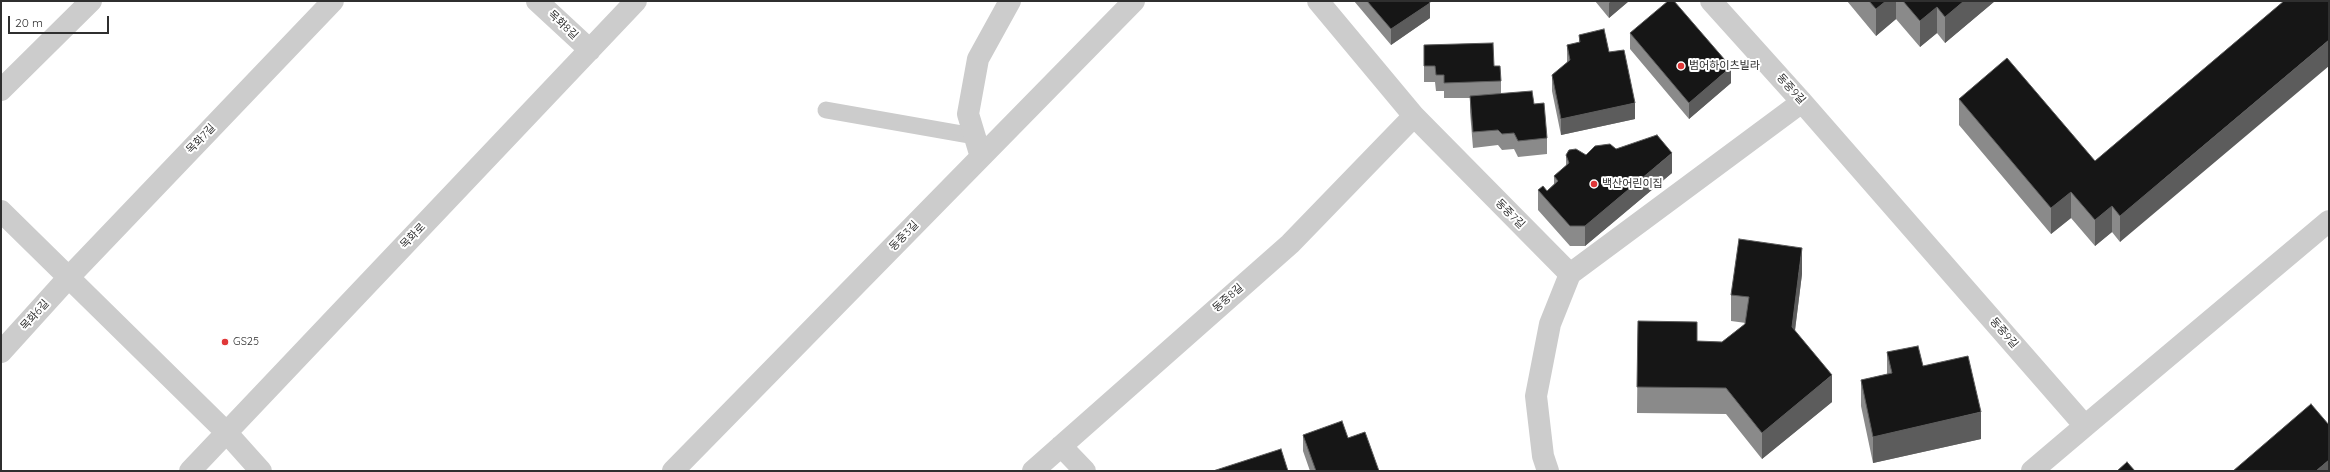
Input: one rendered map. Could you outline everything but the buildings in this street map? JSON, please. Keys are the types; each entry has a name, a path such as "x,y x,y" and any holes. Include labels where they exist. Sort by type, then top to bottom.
{"street":[{"path":"1,90 91,1"},
{"name":"목화7길","path":"69,277 333,1"},
{"name":"목화8길","path":"537,1 590,50"},
{"name":"목화로","path":"190,471 636,1"},
{"path":"981,157 968,114 978,58 1010,1"},
{"name":"동중3길","path":"673,471 1134,1"},
{"name":"동중7길","path":"1318,1 1414,116 1570,274"},
{"name":"동중9길","path":"1711,1 1802,102 2085,426"},
{"path":"1548,471 1543,456 1536,396 1550,324 1570,274 1802,102"},
{"name":"동중8길","path":"1033,471 1290,244 1414,116"},
{"path":"1,211 226,432 261,471"},
{"path":"2032,471 2329,221"},
{"name":"목화6길","path":"1,352 69,277"},
{"path":"1061,446 1084,471"}],"lane":[{"path":"826,110 974,136"}],"place":[{"name":"범어하이츠빌라","path":"1681,66"},
{"name":"백산어린이집","path":"1594,184"},
{"name":"GS25","path":"225,342"}]}
